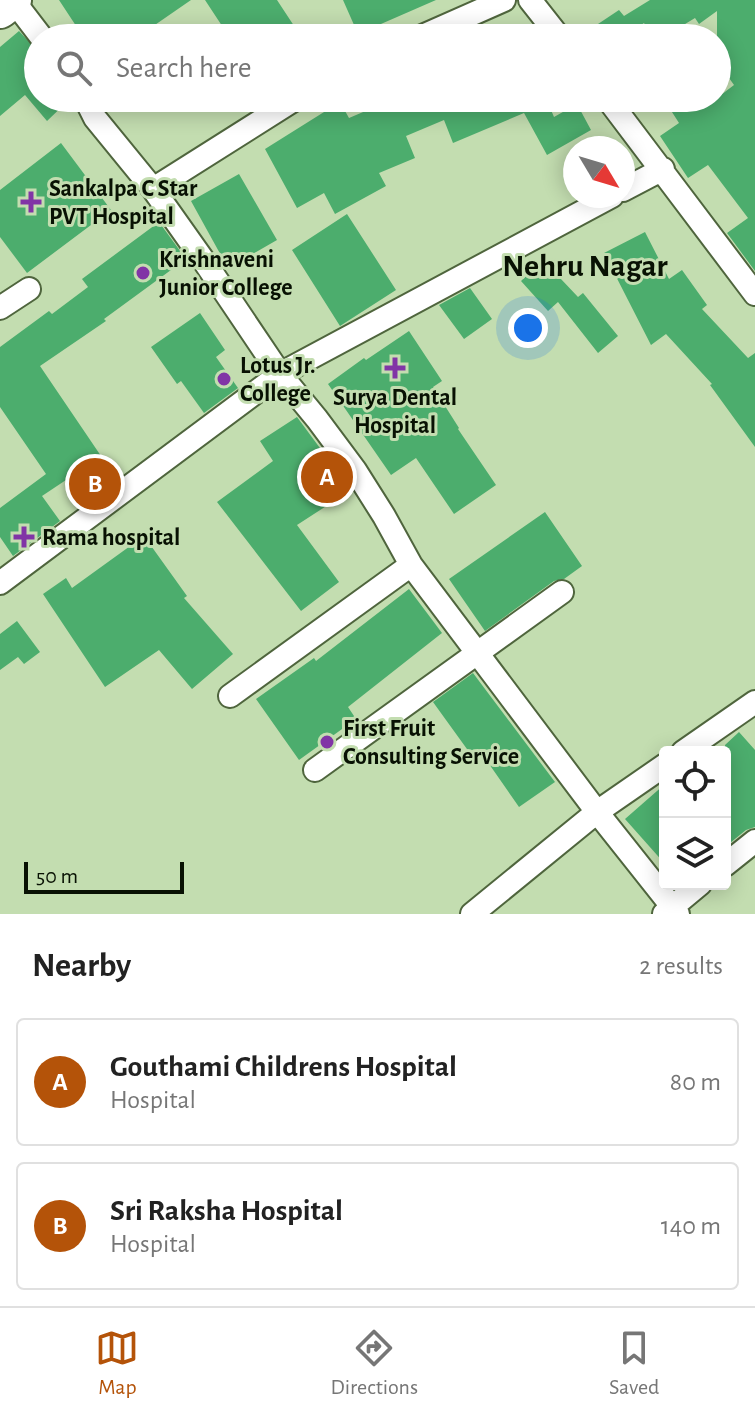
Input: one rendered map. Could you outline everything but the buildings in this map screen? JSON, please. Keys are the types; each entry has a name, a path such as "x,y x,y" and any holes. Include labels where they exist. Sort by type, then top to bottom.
{"main road":[{"path":"0,10 13,0"}],"street":[{"path":"13,0 31,24"},
{"path":"450,24 504,0"},
{"path":"530,0 549,24"},
{"path":"92,112 153,189 280,374 355,470 411,565 671,911 694,890"},
{"path":"153,189 275,112"},
{"path":"618,112 755,294"},
{"path":"635,184 663,169"},
{"path":"4,573 280,374 590,208"},
{"path":"0,308 29,289"},
{"path":"230,696 411,565"},
{"path":"315,770 562,592"},
{"path":"692,746 755,702"},
{"path":"472,914 597,812 659,769"},
{"path":"731,860 755,841"}],"place":[{"name":"Sankalpa C Star PVT Hospital","path":"31,202"},
{"name":"Krishnaveni Junior College","path":"143,273"},
{"name":"Surya Dental Hospital","path":"395,368"},
{"name":"Lotus Jr. College","path":"224,379"},
{"name":"Gouthami Childrens Hospital","path":"327,477"},
{"name":"Sri Raksha Hospital","path":"95,484"},
{"name":"Rama hospital","path":"24,537"},
{"name":"First Fruit Consulting Service","path":"327,742"}],"district":[{"name":"Nehru Nagar","path":"585,265"}]}
